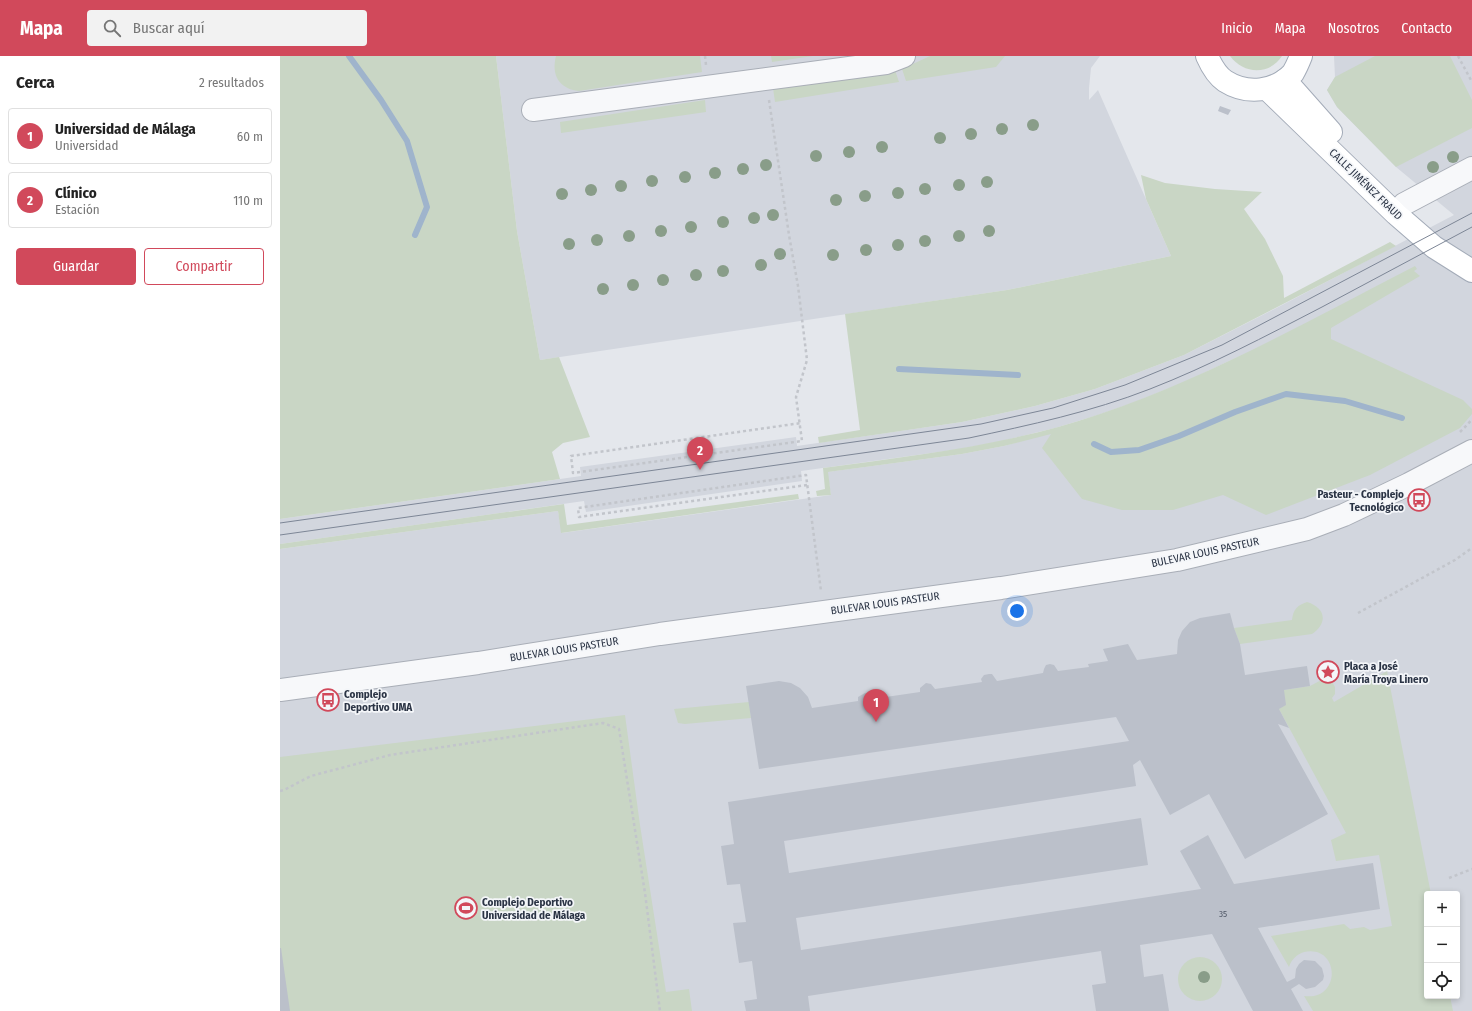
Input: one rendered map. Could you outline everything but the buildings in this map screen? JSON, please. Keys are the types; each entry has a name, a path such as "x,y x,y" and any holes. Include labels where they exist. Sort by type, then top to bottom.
{"main road":[{"path":"1207,56 1214,71 1224,81 1242,89 1258,90 1276,85 1294,71 1301,56"},
{"name":"CALLE JIMÉNEZ FRAUD","path":"1276,85 1341,142 1404,204 1448,239 1472,255"},
{"name":"CALLE JIMÉNEZ FRAUD","path":"1276,85 1402,219 1434,247 1472,271"}],"street":[{"path":"533,110 768,79 870,61 886,63 904,56"},
{"path":"1404,204 1472,168"},
{"name":"BULEVAR LOUIS PASTEUR","path":"280,690 478,663 660,634 1001,588 1177,560 1307,529 1344,515 1409,484 1472,451"}],"path":[{"path":"1458,56 1472,82"},
{"path":"768,79 769,104 798,286 807,360 796,397 801,423 802,440 573,473 571,456 801,423"},
{"path":"1456,434 1472,420"},
{"path":"807,485 579,517 578,508 806,475 821,593"},
{"path":"1358,612 1456,560 1472,548"},
{"path":"280,791 311,776 390,755 603,724 619,729 645,893 660,1011"},
{"path":"1450,878 1472,870"}],"shaded area":[{"path":"496,56 1100,56 1091,68 1089,100 1098,90 1171,256 1007,290 540,360 517,231"},
{"path":"1334,56 1472,56 1472,1011 280,1011 280,549 558,511 562,533 831,495 827,472 962,454 1004,446 1139,407 1246,353 1187,381 1135,402 1055,428 1002,441 960,449 801,471 802,481 586,512 584,501 280,544 280,519 581,476 580,467 796,437 797,446 962,422 1035,406 1095,389 1184,355 1454,215 1396,167 1337,107 1327,90 1335,77"}],"green space":[{"path":"280,56 496,56 517,231 540,360 559,357 590,437 563,443 552,452 560,479 280,519"},
{"path":"556,56 700,56 702,72 579,91 566,87 558,80 555,69"},
{"path":"771,56 813,56 772,62"},
{"path":"930,56 1005,56 996,67 906,81 902,69"},
{"path":"1230,56 1282,56 1270,67 1263,70 1256,70 1242,66 1235,62"},
{"path":"1375,56 1450,56 1472,100 1472,128 1396,167 1337,107 1327,90 1335,77"},
{"path":"895,70 899,82 775,102 773,88"},
{"path":"705,100 706,112 561,133 560,122"},
{"path":"1141,175 1165,183 1215,189 1262,192 1244,209 1265,239 1283,276 1284,298 1390,242 1396,246 1184,355 1095,389 1035,406 962,422 819,443 818,437 860,430 845,314 1007,290 1171,256 1146,199"},
{"path":"1415,266 1417,269 1414,271 1420,276 1331,328 1331,339 1463,400 1472,409 1472,414 1460,428 1370,475 1266,515 1223,495 1173,510 1122,510 1082,499 1042,448 1051,434 1004,446 962,454 828,472 831,495 817,496 816,491 825,489 823,468 963,448 1032,434 1066,425 1141,399 1221,365"},
{"path":"798,494 799,499 561,533 558,511 280,549 280,544 564,504 567,525"},
{"path":"1307,602 1318,608 1323,616 1321,625 1312,634 1240,644 1234,628 1292,620 1296,608"},
{"path":"1387,671 1430,891 1424,891 1424,999 1451,999 1453,1011 1313,1011 1304,996 1316,995 1325,990 1330,982 1332,973 1330,964 1325,956 1316,952 1304,952 1299,954 1291,962 1289,967 1271,936 1344,924 1350,929 1364,927 1370,930 1392,926 1379,855 1336,861 1331,840 1346,833 1279,709 1284,690 1310,686 1329,676 1335,687 1335,694 1332,698 1334,702"},
{"path":"749,702 751,718 685,724 678,723 674,709"},
{"name":"Complejo Deportivo Universidad de Málaga","path":"625,715 640,825 666,992 689,989 692,1011 280,1011 280,757"},
{"path":"1200,957 1212,961 1218,967 1222,979 1218,991 1212,997 1200,1001 1188,997 1182,991 1178,979 1182,967 1188,961"}],"waterway":[{"path":"349,56 381,100 407,141 427,207 415,235"},
{"path":"899,369 1018,375"},
{"path":"1094,444 1111,452 1139,450 1179,436 1235,412 1286,394 1345,401 1402,418"}],"tram line":[{"path":"280,523 981,424 1053,408 1125,385 1222,345 1472,213"},
{"path":"280,535 969,438 1060,417 1128,397 1216,361 1259,340 1472,227"}],"place":[{"name":"Clínico","path":"700,470"},
{"name":"Pasteur - Complejo Tecnológico","path":"1419,500"},
{"name":"Placa a José María Troya Linero","path":"1328,672"},
{"name":"Complejo Deportivo UMA","path":"328,700"},
{"name":"Universidad de Málaga","path":"876,722"},
{"name":"Complejo Deportivo Universidad de Málaga","path":"466,908"}]}
